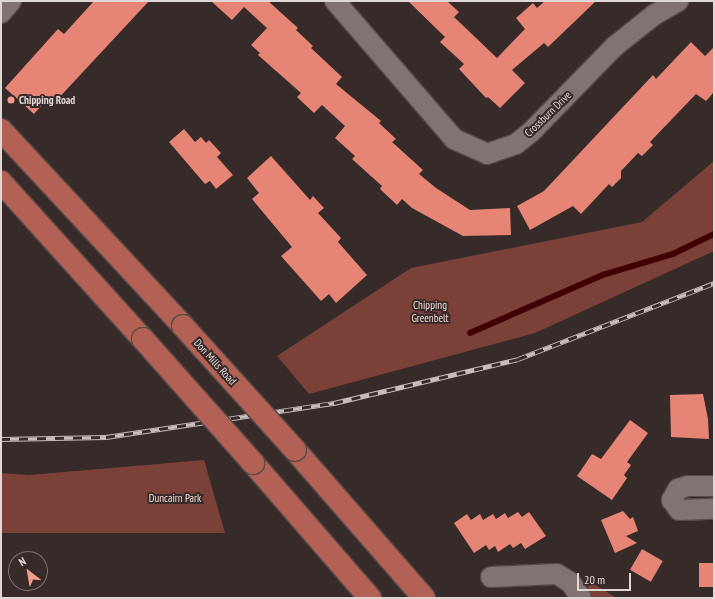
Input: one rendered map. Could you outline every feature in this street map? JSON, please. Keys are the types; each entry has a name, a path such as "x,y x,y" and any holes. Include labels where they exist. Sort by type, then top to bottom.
{"main road":[{"name":"Don Mills Road","path":"1,130 183,326 295,450 424,598"},
{"path":"1,182 253,463 370,598"}],"street":[{"path":"1,12 12,1"},
{"name":"Crossburn Drive","path":"335,1 450,135 472,149 487,154 516,144 531,132 615,46 654,15 678,1"},
{"path":"714,486 688,486 678,489 672,500 679,510 714,509"},
{"path":"491,577 557,574 570,582 581,598"}],"green space":[{"name":"Chipping Greenbelt","path":"714,161 714,251 535,333 309,394 277,356 411,268 642,222"},
{"name":"Duncairn Park","path":"204,460 225,533 1,533 1,473 29,475"},
{"path":"592,583 617,598 593,598 586,588"}],"building":[{"path":"94,1 149,1 55,102 50,96 34,114 5,88 58,29 64,34"},
{"path":"211,1 268,1 298,28 296,30 313,46 311,48 342,77 336,84 381,121 379,123 396,139 392,142 423,170 419,174 436,188 470,210 510,208 511,235 463,236 412,208 402,199 397,205 380,189 382,186 352,159 355,156 335,138 345,126 322,105 314,113 297,97 301,93 258,55 260,53 251,45 267,28 244,7 232,20"},
{"path":"408,1 447,1 459,12 454,17 497,58 525,29 516,18 533,3 537,8 545,1 596,1 548,47 544,43 512,70 525,83 500,108 488,97 486,98 459,69 464,64 440,42 445,37"},
{"path":"691,42 705,56 714,47 714,92 706,101 696,94 650,142 653,145 642,156 638,153 621,171 621,178 612,187 609,184 581,214 573,206 530,230 517,206 544,191 653,75 656,79"},
{"path":"184,129 195,142 201,137 206,143 209,140 221,153 217,157 233,175 216,189 210,181 205,184 169,142"},
{"path":"271,156 310,200 313,196 324,208 318,213 341,238 338,242 367,275 336,303 329,294 321,301 281,256 292,247 252,199 259,193 247,178"},
{"path":"703,394 708,419 709,439 671,437 670,395"},
{"path":"630,420 648,433 627,462 631,465 624,475 627,478 612,500 577,476 592,454 601,459"},
{"path":"623,511 630,519 633,517 638,531 626,536 637,543 615,553 601,520"},
{"path":"518,512 522,517 529,512 546,536 525,549 521,543 513,548 510,544 498,552 495,546 489,550 486,545 474,553 454,523 467,514 471,520 480,514 483,520 493,514 496,519 505,513 508,518"},
{"path":"642,549 663,561 651,582 630,570"},
{"path":"699,563 714,563 714,587 699,587"}],"waterway":[{"path":"470,333 603,275 673,254 714,234"}],"railway":[{"path":"1,439 106,437 334,403 518,359 714,283"}],"place":[{"name":"Chipping Road","path":"11,100"}]}
